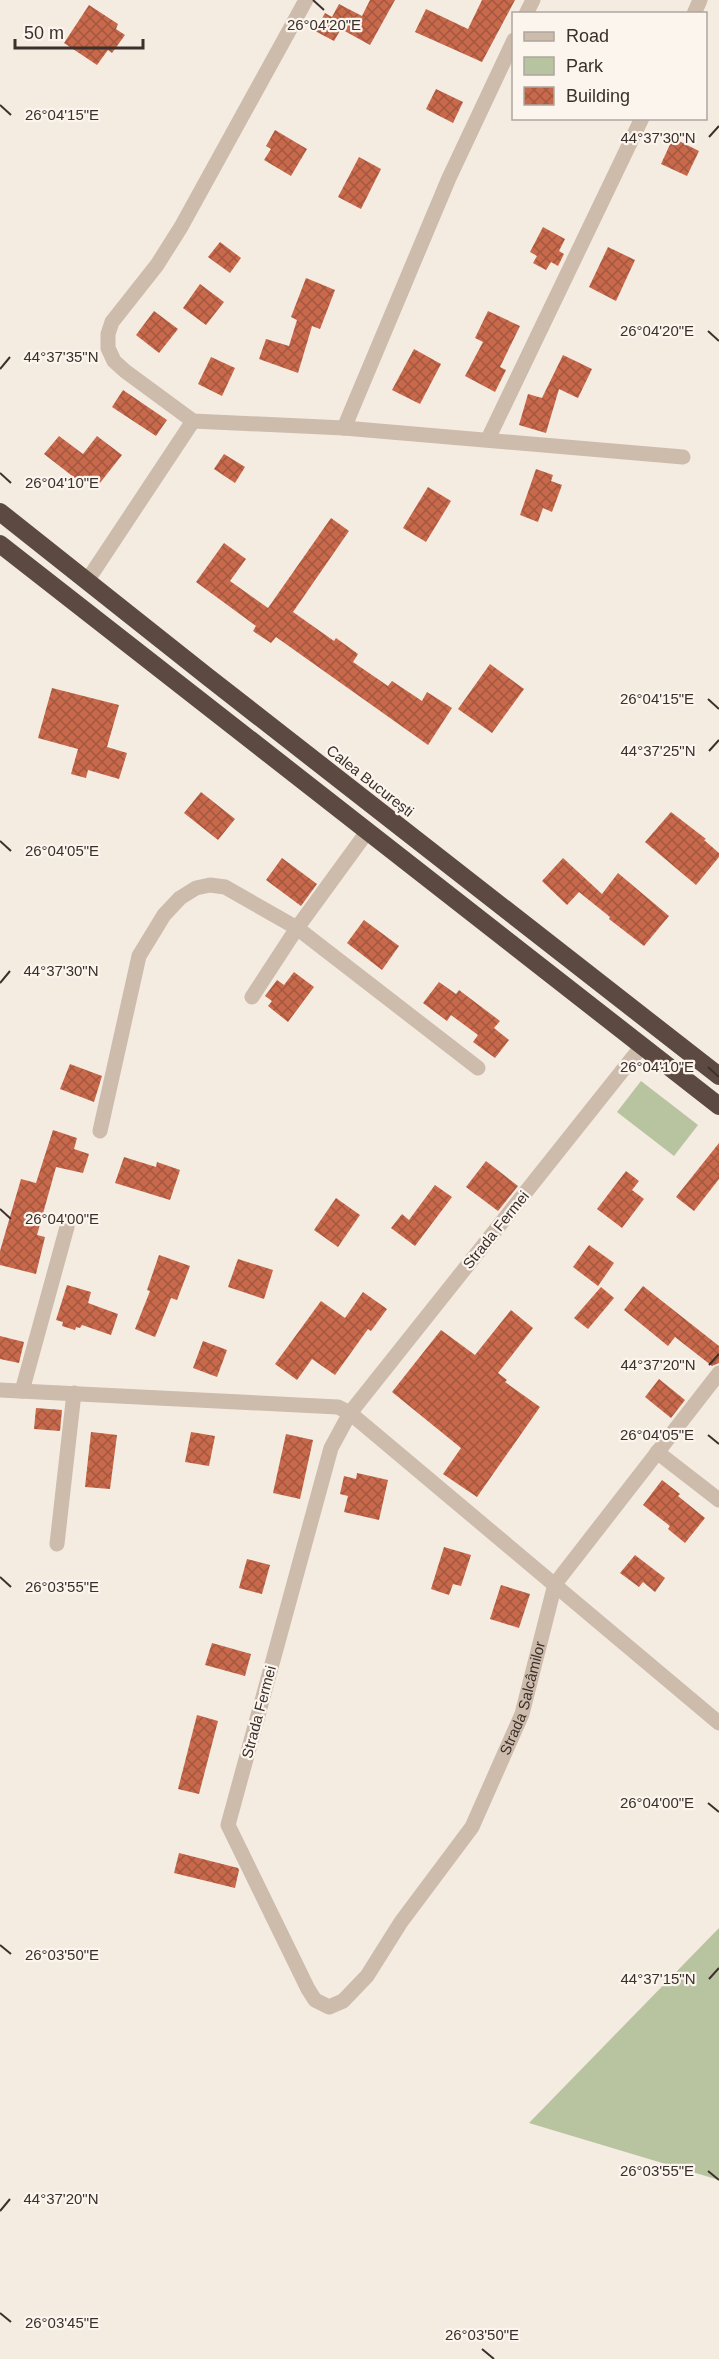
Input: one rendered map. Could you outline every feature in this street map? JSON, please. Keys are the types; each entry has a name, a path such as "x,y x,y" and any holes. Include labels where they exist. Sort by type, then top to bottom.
{"highway":[{"name":"Calea București","path":"0,512 719,1076"},
{"path":"0,544 719,1106"}],"street":[{"path":"306,0 181,227 157,265 112,322 108,334 108,348 114,361 194,421 345,428 683,457"},
{"path":"345,428 448,178 512,42"},
{"path":"488,439 641,120"},
{"path":"87,581 194,421"},
{"path":"252,997 297,928 367,832"},
{"path":"100,1131 139,956 158,923 180,897 196,888 210,885 225,887 297,928 478,1068"},
{"name":"Strada Fermei","path":"315,2000 228,1825 331,1449 350,1413 642,1046"},
{"path":"22,1391 67,1227"},
{"name":"Strada Salcâmilor","path":"315,2000 329,2007 342,2001 367,1976 401,1922 472,1827 522,1714 555,1584 719,1373"},
{"path":"0,1390 338,1407 350,1413 719,1723"},
{"path":"57,1544 74,1393"},
{"path":"657,1452 719,1500"}],"green space":[{"path":"641,1081 698,1125 674,1156 617,1112"},
{"path":"719,1928 719,2180 529,2123"}],"building":[{"path":"370,0 395,0 370,45 341,29 334,41 315,31 325,13 332,17 339,4 362,16"},
{"path":"482,0 515,0 482,62 415,32 426,9 468,29"},
{"path":"89,5 118,24 116,29 125,35 112,53 108,50 97,65 64,43"},
{"path":"436,89 463,102 453,123 426,109"},
{"path":"275,130 307,149 291,176 264,160 271,149 266,146"},
{"path":"673,138 699,151 687,176 661,164"},
{"path":"359,157 381,169 361,209 338,197"},
{"path":"543,227 565,239 559,251 564,254 558,266 551,262 546,270 533,263 537,256 530,252"},
{"path":"220,242 241,258 230,273 208,257"},
{"path":"608,247 635,260 616,301 589,287"},
{"path":"306,278 335,290 320,329 312,326 298,373 259,359 266,339 289,346 297,320 291,317"},
{"path":"200,284 224,302 206,325 183,308"},
{"path":"154,311 178,329 159,353 136,335"},
{"path":"488,311 520,326 500,367 506,370 495,392 465,376 483,342 475,338"},
{"path":"414,349 441,364 420,404 392,390"},
{"path":"563,355 592,369 578,398 559,389 546,433 519,425 528,394 542,398"},
{"path":"211,357 235,368 222,396 198,384"},
{"path":"123,390 167,420 156,436 112,407"},
{"path":"59,436 83,454 97,436 122,455 96,488 83,478 80,482 44,454"},
{"path":"224,454 245,467 235,483 214,469"},
{"path":"536,469 553,475 551,481 562,485 552,512 543,508 538,522 520,515"},
{"path":"428,487 451,501 426,542 403,528"},
{"path":"331,518 349,531 293,612 334,641 336,638 358,654 353,662 388,686 392,681 422,701 427,692 452,708 428,745 276,637 271,643 253,631 256,626 196,582 224,543 246,559 230,581 268,608"},
{"path":"490,664 524,689 492,733 458,709"},
{"path":"52,688 119,705 107,747 127,753 119,779 88,770 86,778 71,774 78,749 38,738"},
{"path":"201,792 235,819 218,840 184,813"},
{"path":"671,812 706,839 704,840 719,853 719,857 696,885 645,842"},
{"path":"282,858 317,884 301,906 266,880"},
{"path":"563,858 602,894 618,873 669,916 644,946 579,892 567,905 542,881"},
{"path":"364,920 399,946 382,970 347,943"},
{"path":"294,972 314,987 288,1022 268,1006 272,1001 265,996 277,980 284,985"},
{"path":"439,982 456,994 459,990 500,1021 494,1028 509,1040 495,1058 473,1042 478,1035 451,1015 447,1021 423,1003"},
{"path":"70,1064 102,1076 94,1102 60,1089"},
{"path":"53,1130 77,1138 74,1149 89,1154 83,1173 56,1167 37,1235 45,1237 36,1274 0,1265 0,1251 21,1179 36,1183"},
{"path":"719,1143 719,1179 694,1211 676,1197"},
{"path":"124,1157 156,1167 157,1162 180,1170 170,1200 115,1183"},
{"path":"486,1161 518,1186 498,1211 466,1187"},
{"path":"626,1171 639,1181 632,1190 644,1199 622,1228 597,1209"},
{"path":"435,1185 452,1197 415,1246 391,1228 402,1214 409,1220"},
{"path":"336,1198 360,1215 338,1247 314,1230"},
{"path":"589,1245 614,1263 598,1286 573,1267"},
{"path":"159,1255 190,1266 177,1300 171,1298 155,1337 135,1329 150,1291 147,1290"},
{"path":"238,1259 273,1270 264,1299 228,1287"},
{"path":"67,1285 91,1292 88,1303 118,1314 111,1335 82,1325 80,1328 76,1327 75,1330 62,1326 63,1322 56,1320"},
{"path":"643,1286 719,1346 719,1363 712,1366 675,1337 668,1346 624,1310"},
{"path":"601,1287 614,1298 588,1329 574,1318"},
{"path":"363,1292 387,1309 371,1331 368,1329 335,1375 312,1359 297,1380 275,1364 321,1301 345,1318"},
{"path":"511,1310 533,1328 498,1373 507,1380 505,1382 540,1407 477,1497 443,1474 461,1448 392,1392 441,1330 475,1355"},
{"path":"0,1336 24,1342 19,1363 0,1359"},
{"path":"203,1341 227,1350 217,1377 193,1368"},
{"path":"659,1379 685,1400 671,1418 645,1397"},
{"path":"36,1408 62,1410 60,1431 34,1429"},
{"path":"91,1432 117,1435 110,1489 85,1487"},
{"path":"191,1432 215,1436 209,1466 185,1462"},
{"path":"286,1434 313,1440 300,1499 273,1493"},
{"path":"357,1473 388,1480 379,1520 344,1512 348,1496 340,1494 344,1476 356,1479"},
{"path":"662,1480 705,1518 685,1543 668,1529 670,1526 643,1505"},
{"path":"444,1547 471,1555 461,1586 453,1584 449,1595 431,1589"},
{"path":"635,1555 665,1578 655,1592 643,1582 639,1587 620,1573"},
{"path":"247,1559 270,1565 262,1594 239,1588"},
{"path":"501,1585 530,1594 519,1628 490,1619"},
{"path":"212,1643 251,1654 245,1676 205,1665"},
{"path":"197,1715 218,1721 199,1794 178,1789"},
{"path":"179,1853 238,1868 235,1888 174,1873"}]}
